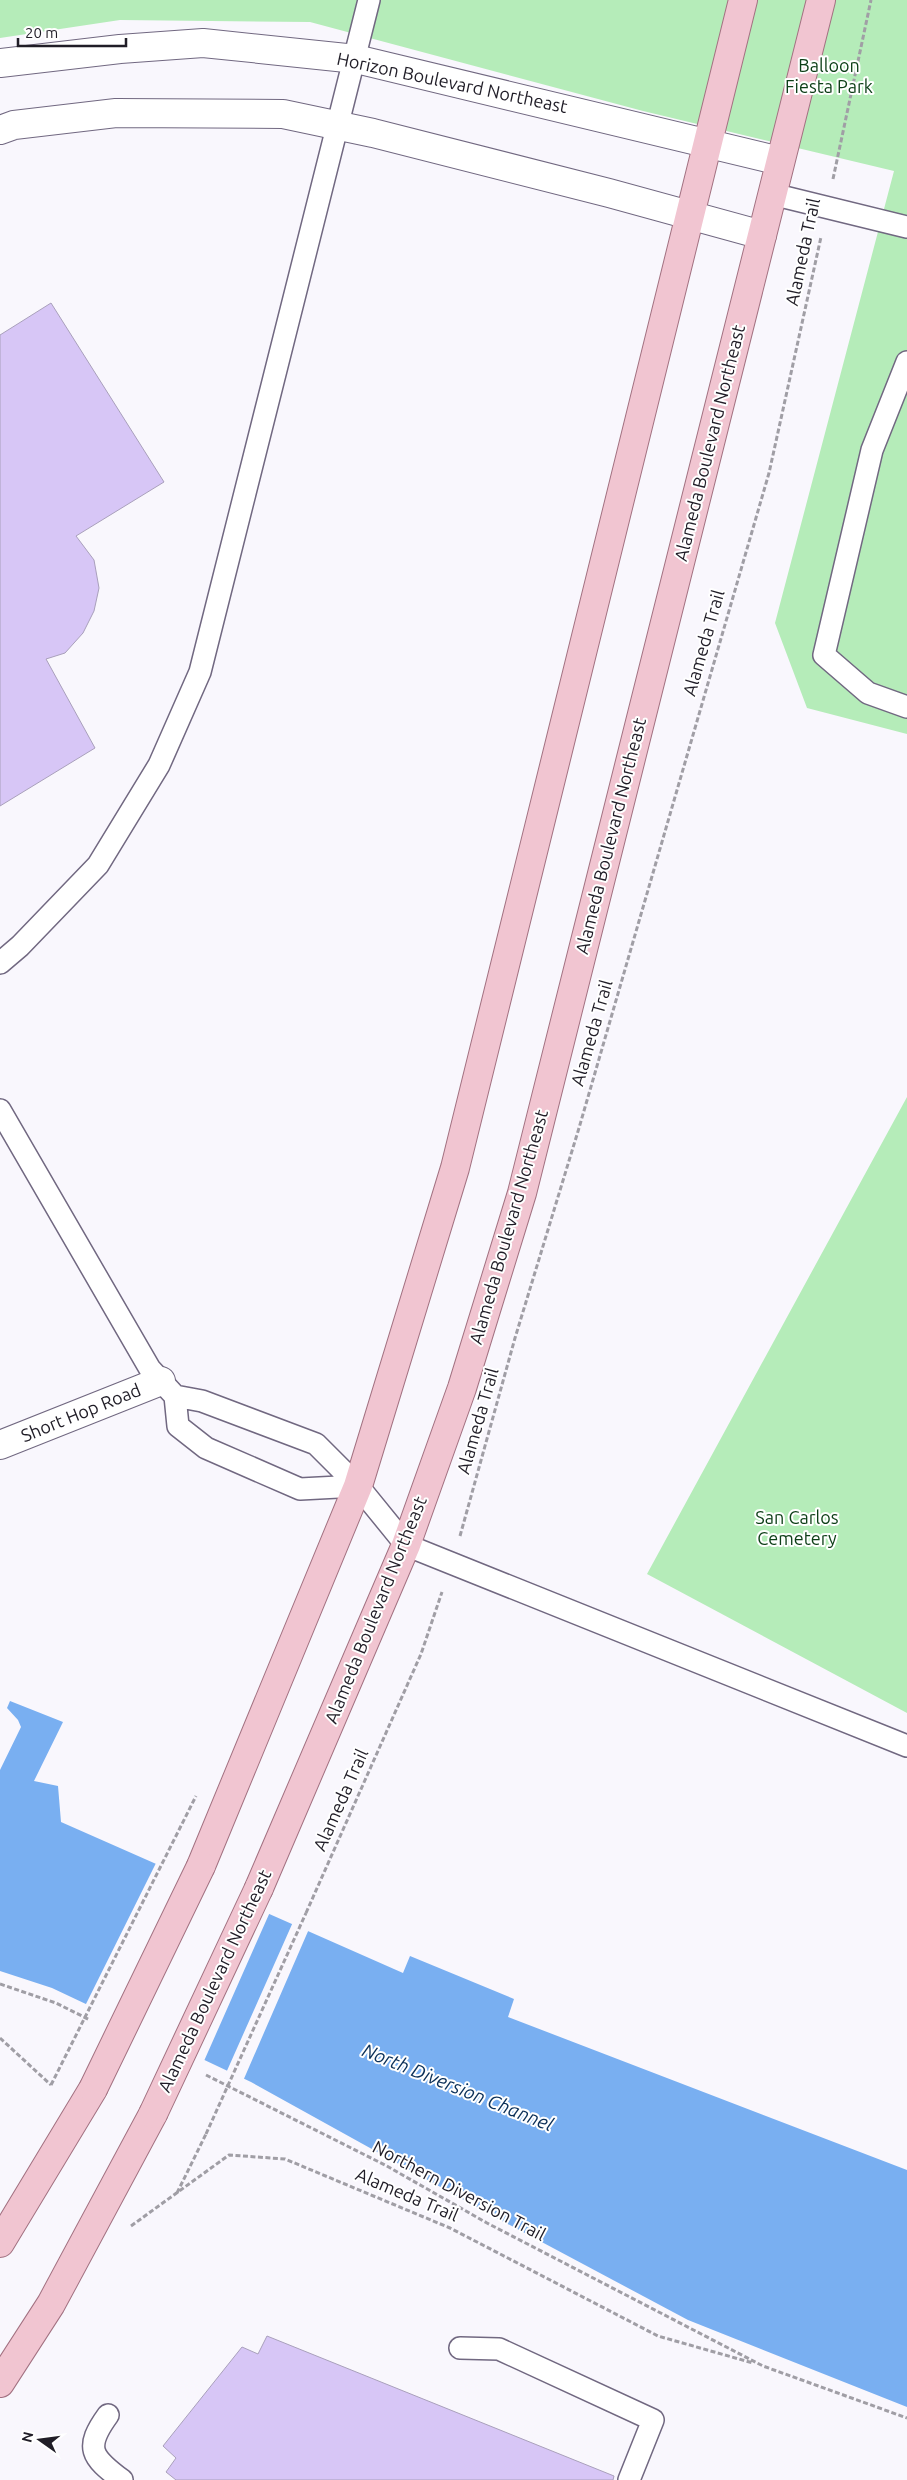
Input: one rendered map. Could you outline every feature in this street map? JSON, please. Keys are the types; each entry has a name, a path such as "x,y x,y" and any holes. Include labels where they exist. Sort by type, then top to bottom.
{"main road":[{"path":"0,2242 93,2089 201,1866 358,1486 455,1168 743,0"},
{"name":"Alameda Boulevard Northeast","path":"0,2383 52,2304 153,2114 258,1888 406,1545 462,1388 522,1193 820,0"}],"street":[{"name":"Horizon Boulevard Northeast","path":"0,64 120,49 203,43 356,59 780,161"},
{"path":"0,130 14,125 116,113 283,114 339,125 762,235"},
{"name":"Short Hop Road","path":"0,1445 168,1388"}],"lane":[{"path":"0,963 20,946 98,865 159,765 200,672 356,59 369,0"},
{"path":"772,194 907,227"},
{"path":"907,362 872,450 824,655 868,693 907,707"},
{"path":"0,1110 150,1368 168,1388 316,1444 358,1486 406,1545 907,1746"},
{"path":"168,1388 178,1426 206,1448 300,1489 358,1486"},
{"path":"460,2348 498,2349 653,2420 630,2480"},
{"path":"108,2415 96,2432 93,2445 97,2459 122,2480"}],"path":[{"name":"Alameda Trail","path":"176,2194 206,2134 306,1914 421,1654 451,1564 769,473 808,302 826,208 846,127 872,0"},
{"path":"0,2038 51,2085 196,1796"},
{"path":"0,1984 56,2003 91,2020"},
{"name":"Northern Diversion Trail","path":"197,2071 376,2161 487,2222 763,2366 907,2418"},
{"name":"Alameda Trail","path":"176,2194 229,2155 285,2159 450,2228 658,2336 763,2366"},
{"path":"126,2230 176,2194"}],"green space":[{"name":"Balloon Fiesta Park","path":"0,0 907,0 907,734 807,708 775,623 894,171 643,111 310,22 120,20 0,38"},
{"name":"San Carlos Cemetery","path":"907,1097 907,1713 647,1574"}],"water":[{"name":"North Diversion Channel","path":"10,1701 63,1722 34,1781 58,1786 61,1822 403,1973 410,1956 514,1999 508,2017 907,2170 907,2407 688,2320 491,2215 251,2082 52,1988 0,1971 0,1770 21,1727 18,1720 7,1708"}],"pier":[{"path":"157,1861 270,1912 204,2061 85,2006"},
{"path":"293,1922 309,1929 243,2081 226,2073"}],"building":[{"path":"51,303 164,482 76,536 94,560 99,588 94,611 83,633 65,653 46,659 95,748 0,806 0,335"},
{"path":"267,2336 614,2476 613,2480 176,2480 166,2472 176,2458 163,2446 242,2347 258,2354"}]}
